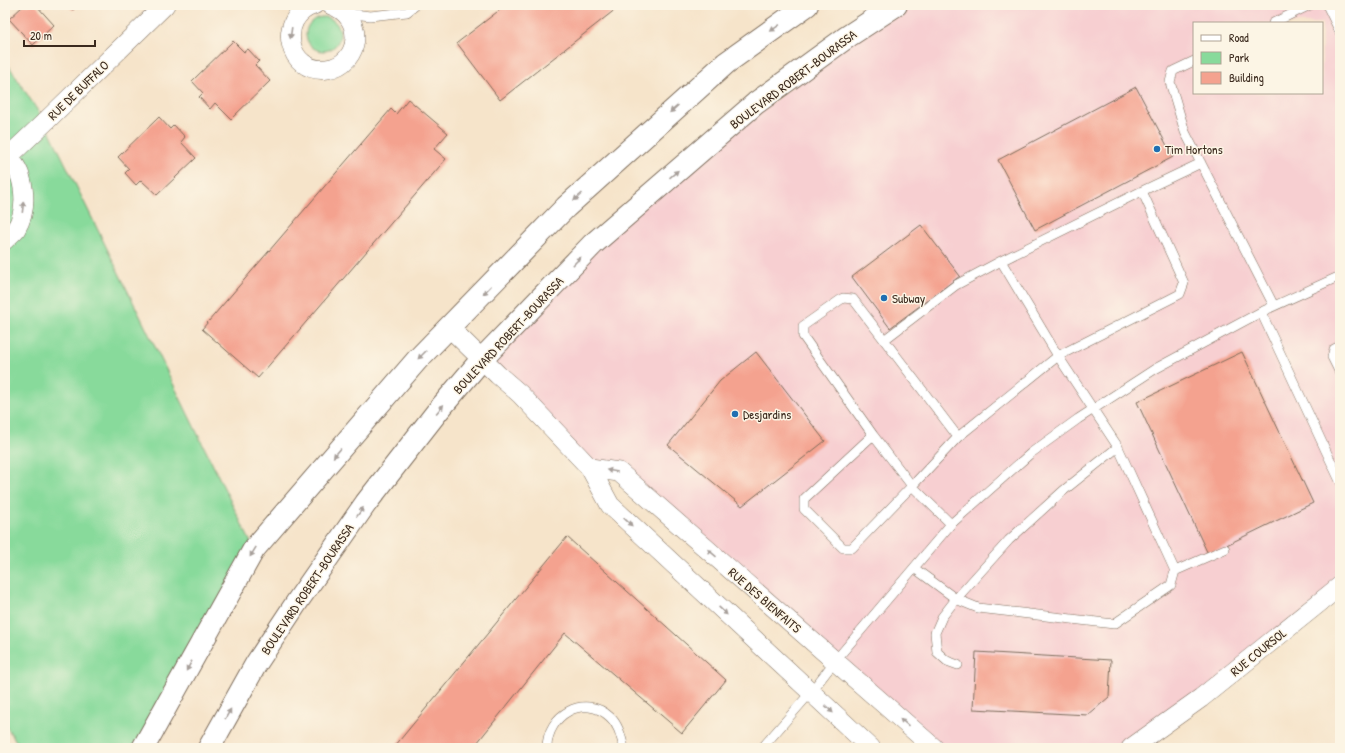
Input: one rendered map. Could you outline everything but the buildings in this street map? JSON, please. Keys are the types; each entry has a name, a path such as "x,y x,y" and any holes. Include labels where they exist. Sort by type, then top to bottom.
{"highway":[{"path":"143,748 254,549 417,360 566,208 726,63 807,5"},
{"name":"BOULEVARD ROBERT-BOURASSA","path":"209,748 256,664 366,503 437,412 482,359 593,244 750,108 847,37 896,5"}],"street":[{"name":"RUE DE BUFFALO","path":"6,156 45,122 165,5"},
{"path":"301,8 293,21 290,31 292,50 298,59 306,65 316,69 336,67 345,60 355,43 355,32 352,22 339,9"},
{"path":"5,240 16,229 23,211 24,191 19,173 6,156"},
{"path":"450,328 520,394 590,468 610,505 871,748"},
{"name":"RUE DES BIENFAITS","path":"590,468 619,472 934,748"},
{"name":"RUE COURSOL","path":"1131,748 1201,698 1340,586"},
{"name":"RUE COURSOL","path":"1152,748 1175,716"}],"lane":[{"path":"339,9 370,16 407,12 416,5"},
{"path":"1275,22 1310,5"},
{"path":"1327,5 1340,32"},
{"path":"1193,61 1173,71 1170,82 1185,132 1274,306"},
{"path":"884,340 956,285 1001,261 1201,163"},
{"path":"873,435 804,499 804,509 843,548 852,548 958,437 1058,356 1180,294 1184,283 1142,191"},
{"path":"914,568 956,600 978,608 1114,624 1171,585 1175,571 1118,447 1058,356 1001,261"},
{"path":"762,748 952,524 1031,453 1155,369 1261,312 1340,276"},
{"path":"952,524 912,486 873,435 803,336 803,326 843,298 853,299 958,437"},
{"path":"1261,312 1340,481"},
{"path":"1340,346 1334,349 1332,357 1340,374"},
{"path":"958,665 947,661 937,652 935,633 942,617 1009,540 1063,491 1118,447"},
{"path":"1175,571 1225,549"},
{"path":"548,748 548,734 554,723 563,714 575,708 588,707 600,710 611,717 618,728 624,748"}],"shaded area":[{"path":"896,5 1340,5 1340,586 1131,748 934,748 619,472 590,468 482,359 593,244"}],"green space":[{"path":"326,17 333,19 338,24 340,34 338,44 333,49 320,51 313,49 308,44 306,31 308,24 313,19"},
{"path":"5,60 45,122 254,549 143,748 21,748 5,725"}],"place":[{"name":"Tim Hortons","path":"1157,149"},
{"name":"Subway","path":"884,298"},
{"name":"Desjardins","path":"735,414"}]}
